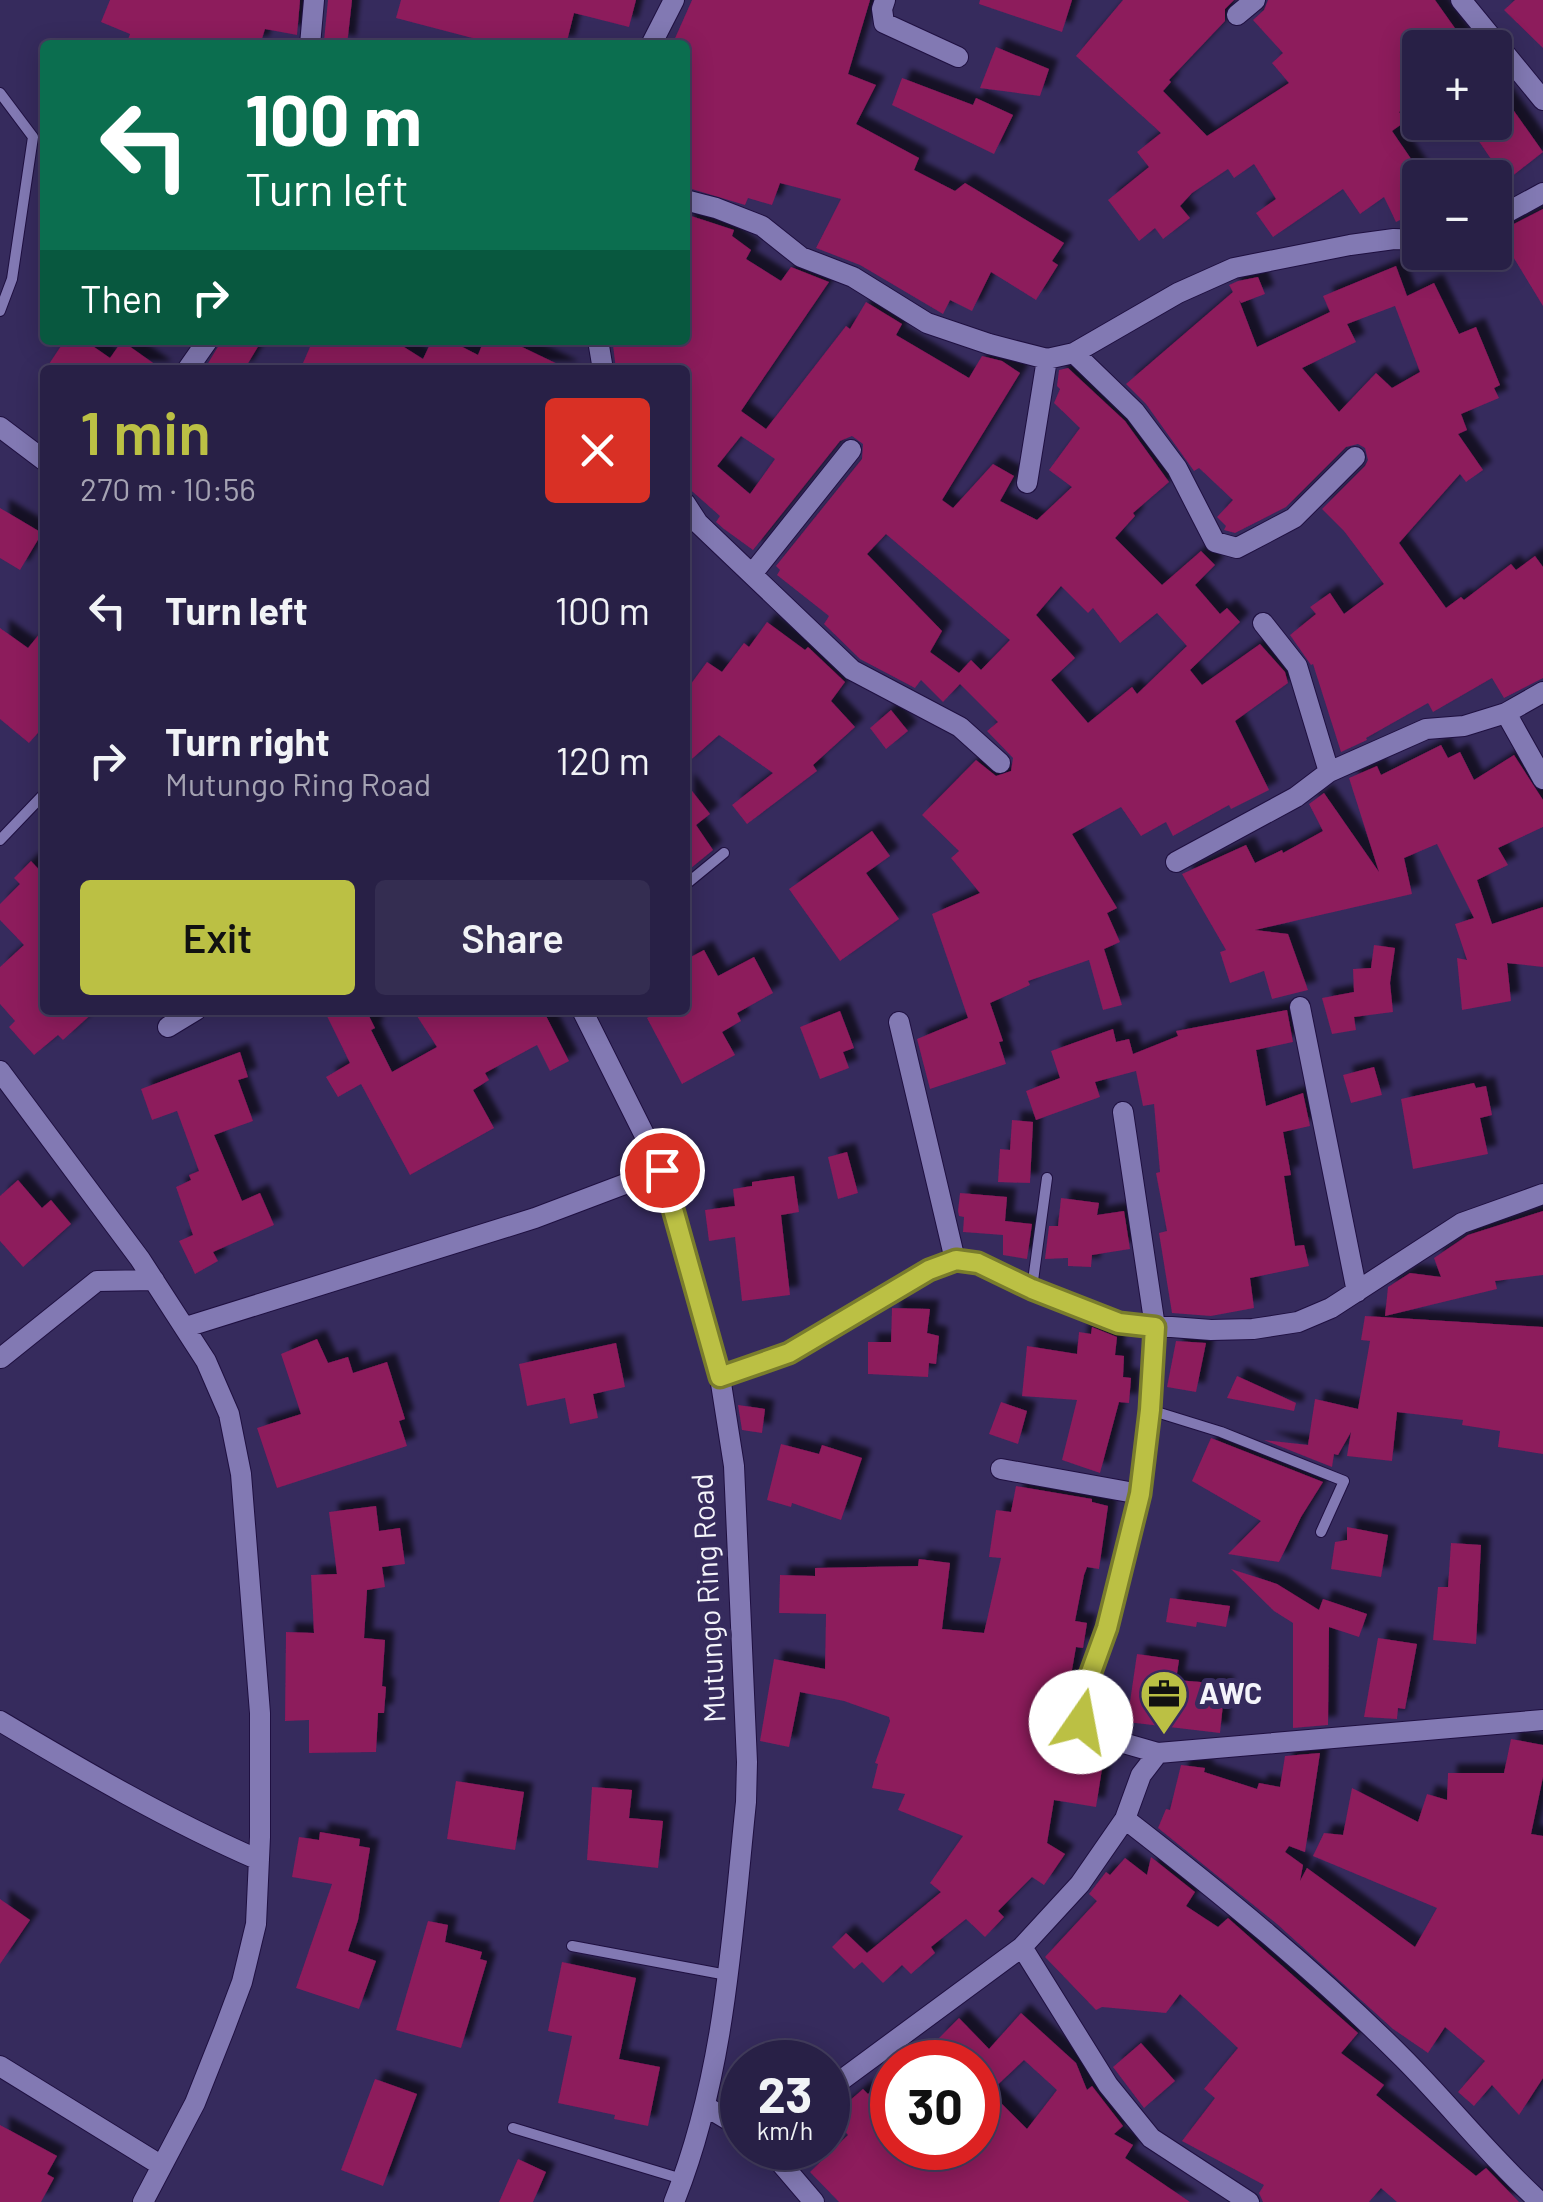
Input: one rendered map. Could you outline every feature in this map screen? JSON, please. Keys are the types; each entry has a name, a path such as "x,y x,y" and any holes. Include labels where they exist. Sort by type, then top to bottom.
{"street":[{"path":"310,40 314,0"},
{"path":"654,40 674,0"},
{"path":"884,0 884,23 958,57"},
{"path":"1237,15 1255,0"},
{"path":"1461,0 1543,100"},
{"path":"1512,210 1543,193"},
{"path":"690,201 762,226 801,257 852,277 926,323 1046,358 1074,353 1178,292 1234,268 1402,239"},
{"path":"1074,353 1135,412 1177,468 1215,542 1236,548 1294,518 1355,456"},
{"path":"1027,483 1046,358"},
{"path":"0,428 40,456"},
{"path":"752,574 851,450"},
{"path":"690,510 852,670 960,728 1000,763"},
{"path":"1262,623 1297,666 1330,772"},
{"path":"1176,862 1296,797 1330,772 1426,729 1464,726 1506,714 1543,692"},
{"path":"1506,714 1543,779"},
{"path":"1300,1006 1357,1292"},
{"path":"168,1026 187,1015"},
{"name":"Mutungo Ring Road","path":"584,1015 662,1170 720,1377 734,1466 748,1762 728,1976 705,2106 674,2202"},
{"path":"899,1022 956,1260"},
{"path":"0,1071 100,1202 206,1361 229,1414 240,1474 260,1713 256,1924 242,1982 194,2103 144,2202"},
{"path":"1123,1112 1155,1327 1150,1410 1140,1494 1107,1628 1082,1697 1081,1722 1099,1736 1158,1753 1543,1720"},
{"path":"186,1328 516,1224 662,1170"},
{"path":"720,1377 789,1353 929,1270 956,1260 978,1263 1119,1323 1252,1329 1298,1322 1331,1308 1462,1223 1543,1194"},
{"path":"1,1358 97,1281 154,1280"},
{"path":"1001,1469 1140,1494"},
{"path":"0,1721 83,1771 259,1860"},
{"path":"850,2074 1022,1947 1064,1904 1124,1819 1141,1776 1158,1753"},
{"path":"1124,1819 1216,1889 1317,1974 1405,2060 1532,2199"},
{"path":"1022,1947 1108,2085 1150,2138 1249,2202"},
{"path":"0,2066 162,2166"},
{"path":"705,2106 720,2115"},
{"path":"787,2170 814,2202"}],"lane":[{"path":"0,92 33,137 12,279 0,311"},
{"path":"0,840 40,798"},
{"path":"690,880 724,853"},
{"path":"1032,1289 1047,1178"},
{"path":"1150,1410 1221,1432 1344,1481 1321,1532"},
{"path":"572,1946 728,1976"},
{"path":"513,2128 683,2180"}],"building":[{"path":"110,0 300,0 297,35 265,29 262,40 128,40 130,34 101,22"},
{"path":"328,0 352,0 348,40 324,40"},
{"path":"401,0 636,0 629,27 574,13 567,40 480,40 396,18"},
{"path":"692,0 870,0 848,74 876,85 856,124 919,158 914,170 955,191 965,183 1064,243 1052,261 1058,265 1036,300 991,272 972,311 950,300 943,314 860,265 816,248 841,199 780,183 772,205 748,198 745,205 690,188 690,40 674,40"},
{"path":"980,0 1072,0 1062,32 979,4"},
{"path":"1123,0 1234,0 1225,9 1225,21 1163,91 1207,136 1289,83 1272,63 1283,53 1253,20 1268,0 1435,0 1456,30 1402,30 1402,124 1392,131 1412,160 1402,160 1402,219 1396,222 1384,197 1360,214 1343,189 1273,237 1256,213 1276,199 1254,164 1234,178 1228,169 1192,193 1180,206 1190,218 1163,239 1155,228 1139,241 1108,200 1149,167 1137,152 1161,133 1076,56"},
{"path":"1515,0 1543,0 1543,48 1504,10"},
{"path":"996,47 1049,69 1040,96 980,88"},
{"path":"902,78 973,105 976,98 1013,115 994,154 892,105"},
{"path":"1512,108 1543,152 1512,176 1512,160 1492,160 1478,140 1512,140"},
{"path":"1543,209 1543,306 1512,255 1512,225"},
{"path":"690,216 734,230 732,236 751,250 746,259 781,281 791,267 829,282 741,411 766,429 846,326 850,329 866,302 902,324 896,335 969,378 982,356 1002,361 1020,373 942,500 953,508 993,464 1014,476 1000,501 1037,520 1072,487 1049,470 1080,428 1054,403 1060,389 1059,370 1068,368 1125,421 1169,482 1133,513 1135,516 1115,538 1162,585 1201,551 1215,565 1195,585 1220,614 1227,608 1240,622 1190,670 1202,685 1260,644 1285,672 1288,683 1235,721 1269,790 1231,809 1229,805 1173,836 1166,822 1141,836 1121,807 1072,834 1117,908 1107,913 1120,942 1104,949 1122,1005 1103,1010 1089,960 1028,981 1030,985 990,1003 1006,1064 930,1089 917,1039 968,1018 932,914 980,893 951,858 959,851 922,815 976,760 996,776 1011,771 1013,758 987,731 998,722 960,684 943,702 921,680 915,688 860,659 824,624 829,616 777,575 780,570 776,566 862,459 863,444 852,436 840,441 753,550 716,522 720,516 690,489 690,365 615,365 613,345 690,345","holes":["741,436 775,459 750,494 717,466","886,534 1010,640 981,670 971,660 959,673 930,652 942,631 867,554","1061,586 1088,613 1093,608 1120,643 1157,613 1187,646 1137,694 1132,687 1088,723 1051,680 1075,658 1036,615"]},
{"path":"1396,266 1407,296 1434,283 1459,334 1476,327 1500,385 1494,388 1499,398 1461,414 1467,430 1458,434 1483,470 1466,482 1460,474 1399,543 1446,608 1461,597 1464,600 1511,564 1516,570 1535,556 1543,567 1543,678 1504,698 1492,678 1433,712 1428,703 1341,752 1313,664 1290,635 1316,614 1310,607 1330,593 1344,614 1384,584 1322,509 1365,466 1365,448 1358,444 1346,447 1286,507 1235,533 1224,530 1226,526 1217,517 1233,500 1199,468 1194,471 1146,404 1126,384 1233,292 1229,285 1258,277 1265,294 1241,303 1239,300 1257,347 1330,312 1323,296","holes":["1395,306 1420,372 1392,388 1376,373 1339,412 1302,368 1356,342 1347,324"]},
{"path":"62,345 91,345 110,358 119,345 128,345 156,365 48,365"},
{"path":"219,345 259,345 247,365 207,365"},
{"path":"311,345 401,345 423,359 430,345 459,345 478,355 482,345 520,345 560,365 302,365"},
{"path":"0,508 40,532 40,536 20,570 0,558"},
{"path":"767,622 805,650 808,647 845,682 831,701 855,727 813,765 817,771 747,824 732,805 773,773 719,735 690,761 690,685 707,662 722,672 744,643 749,647"},
{"path":"0,628 28,648 40,633 40,731 29,743 0,719"},
{"path":"891,710 908,731 886,749 870,728"},
{"path":"1441,745 1448,758 1460,752 1474,780 1514,755 1543,800 1543,827 1498,848 1508,865 1477,880 1492,924 1543,907 1543,967 1507,963 1511,1001 1462,1010 1457,958 1467,960 1455,924 1474,918 1437,844 1404,858 1412,894 1255,930 1288,934 1308,990 1272,999 1264,971 1230,983 1220,952 1226,950 1182,874 1246,845 1255,863 1323,831 1309,804 1324,793 1379,872 1349,778 1377,766 1381,775"},
{"path":"690,788 710,814 696,825 713,850 690,869"},
{"path":"872,831 890,856 866,873 899,919 840,961 789,889"},
{"path":"31,861 40,871 40,1015 90,1015 63,1040 58,1035 34,1055 9,1027 15,1021 0,1004 0,967 24,945 0,920 0,904 20,884 14,878"},
{"path":"1374,945 1395,948 1390,983 1393,1012 1354,1017 1356,1030 1332,1034 1322,998 1354,992 1353,969 1371,968"},
{"path":"704,950 718,976 754,957 773,993 737,1013 741,1021 722,1032 735,1055 682,1084 647,1018 690,1015 690,957"},
{"path":"1287,1010 1293,1042 1256,1050 1266,1106 1303,1093 1310,1126 1283,1132 1291,1175 1284,1176 1295,1246 1304,1245 1309,1266 1250,1278 1254,1308 1211,1316 1172,1313 1159,1233 1167,1231 1156,1173 1160,1172 1154,1104 1143,1106 1136,1071 1095,1082 1100,1097 1036,1120 1026,1091 1060,1078 1051,1051 1113,1029 1116,1042 1129,1039 1133,1054 1178,1036 1176,1031"},
{"path":"840,1011 854,1048 843,1052 849,1068 820,1079 800,1027"},
{"path":"326,1015 368,1015 375,1028 371,1030 392,1072 437,1047 416,1015 546,1015 569,1061 550,1071 537,1045 485,1073 489,1080 473,1090 494,1128 410,1175 361,1084 338,1097 326,1077 350,1063"},
{"path":"240,1052 248,1077 238,1080 253,1121 214,1135 242,1201 260,1193 274,1225 213,1252 218,1261 195,1274 179,1241 193,1235 176,1187 199,1171 177,1111 152,1120 141,1089"},
{"path":"1374,1067 1382,1095 1351,1103 1343,1075"},
{"path":"1474,1083 1476,1088 1486,1086 1492,1115 1480,1118 1488,1154 1413,1169 1401,1099"},
{"path":"1012,1120 1033,1122 1030,1183 998,1182 1000,1149 1010,1150"},
{"path":"847,1152 858,1193 838,1199 828,1157"},
{"path":"794,1176 799,1212 781,1215 790,1295 742,1301 735,1237 709,1241 705,1210 735,1206 733,1189"},
{"path":"18,1180 42,1208 51,1200 71,1224 23,1267 0,1241 0,1196"},
{"path":"960,1193 1007,1197 1005,1221 1032,1224 1027,1259 1003,1255 1003,1235 963,1232 964,1217 958,1211"},
{"path":"1061,1198 1099,1203 1097,1215 1124,1211 1130,1249 1092,1255 1091,1267 1068,1266 1068,1258 1045,1259 1049,1226 1058,1226"},
{"path":"1543,1211 1543,1275 1495,1281 1497,1289 1385,1316 1388,1287 1410,1273 1441,1277 1434,1258 1468,1235"},
{"path":"892,1308 930,1309 927,1333 939,1336 936,1364 929,1363 928,1377 868,1374 868,1342 891,1342"},
{"path":"1365,1316 1543,1327 1543,1454 1498,1447 1500,1431 1462,1425 1463,1420 1397,1412 1392,1461 1347,1456 1351,1432 1338,1455 1334,1454 1332,1467 1264,1440 1308,1445 1315,1399 1358,1409 1370,1341 1361,1340"},
{"path":"1092,1327 1117,1337 1115,1355 1124,1356 1123,1377 1131,1378 1129,1403 1119,1402 1100,1473 1062,1460 1077,1400 1022,1396 1027,1346 1077,1354 1079,1332 1091,1334"},
{"path":"317,1339 328,1363 348,1357 353,1373 387,1362 405,1419 399,1421 407,1446 277,1488 257,1428 301,1414 281,1354"},
{"path":"1176,1341 1206,1343 1196,1392 1167,1387"},
{"path":"616,1343 625,1387 593,1394 598,1418 570,1424 565,1398 527,1406 519,1364"},
{"path":"1237,1376 1296,1403 1294,1411 1227,1398"},
{"path":"1001,1402 1027,1411 1018,1444 989,1434"},
{"path":"738,1405 765,1409 762,1433 742,1430"},
{"path":"1211,1438 1323,1482 1279,1562 1228,1554 1261,1521 1192,1481"},
{"path":"781,1444 819,1454 822,1445 862,1458 841,1520 792,1503 791,1507 767,1500"},
{"path":"1016,1486 1092,1499 1108,1506 1099,1569 1087,1567 1084,1575 1075,1621 1087,1623 1083,1648 1076,1647 1054,1747 1104,1756 1096,1807 1054,1800 1047,1843 1065,1854 1044,1885 1032,1877 998,1911 1004,1917 985,1937 966,1919 931,1947 935,1953 911,1974 902,1965 883,1983 862,1962 854,1969 832,1947 846,1933 867,1953 941,1892 930,1883 963,1836 898,1810 905,1794 872,1788 889,1717 844,1701 800,1692 789,1747 760,1741 774,1659 825,1669 826,1614 779,1613 780,1575 815,1576 815,1568 918,1566 919,1559 950,1563 942,1629 984,1633 1001,1558 989,1557 996,1510 1011,1512"},
{"path":"376,1506 379,1531 400,1528 405,1564 382,1567 385,1587 367,1590 364,1638 385,1640 384,1713 378,1713 376,1752 309,1753 309,1720 285,1721 286,1632 314,1633 311,1575 337,1574 329,1512"},
{"path":"1347,1527 1388,1535 1381,1577 1331,1569 1335,1542 1347,1540"},
{"path":"1451,1543 1481,1545 1476,1644 1433,1640 1438,1587 1448,1587"},
{"path":"1231,1569 1277,1584 1319,1610 1323,1599 1367,1614 1359,1637 1329,1627 1328,1725 1293,1728 1293,1623 1274,1611"},
{"path":"1170,1598 1230,1606 1226,1627 1166,1622"},
{"path":"1378,1638 1417,1644 1405,1709 1398,1708 1397,1719 1364,1717"},
{"path":"1137,1654 1179,1660 1176,1680 1225,1684 1220,1733 1127,1722"},
{"path":"1511,1739 1543,1745 1543,1777 1531,1834 1543,1836 1543,2078 1519,2115 1492,2085 1474,2106 1458,2092 1485,2061 1445,2027 1428,2053 1393,2029 1277,1924 1158,1828 1166,1809 1170,1810 1181,1765 1205,1768 1204,1772 1257,1789 1259,1783 1280,1787 1285,1756 1320,1753 1305,1852 1289,1846 1285,1852 1303,1865 1300,1881 1307,1868 1415,1947 1437,1908 1313,1856 1324,1833 1343,1835 1352,1788 1418,1822 1427,1794 1447,1800 1448,1773 1504,1773"},
{"path":"456,1781 524,1792 515,1850 447,1839"},
{"path":"592,1787 632,1790 629,1818 663,1821 658,1868 587,1860"},
{"path":"320,1832 360,1839 359,1846 370,1848 358,1920 348,1951 376,1961 359,2009 296,1988 332,1884 292,1877 299,1837 319,1840"},
{"path":"1151,1857 1195,1892 1186,1906 1218,1927 1228,1918 1358,2033 1341,2053 1384,2085 1376,2095 1476,2176 1486,2168 1519,2202 1397,2202 1381,2188 1369,2202 1263,2202 1259,2193 1264,2185 1182,2141 1215,2098 1204,2089 1238,2048 1180,1994 1166,2013 1102,2007 1096,2010 1045,1957 1097,1901 1089,1894 1106,1872 1110,1875 1125,1858 1147,1875"},
{"path":"0,1899 30,1920 0,1964"},
{"path":"428,1921 448,1925 445,1942 482,1952 480,1959 487,1961 461,2048 396,2030"},
{"path":"562,1962 636,1978 619,2059 660,2067 648,2126 558,2103 572,2036 548,2031"},
{"path":"1021,2013 1076,2063 1087,2090 1092,2086 1123,2126 1114,2134 1133,2145 1125,2158 1190,2202 839,2202 810,2172 850,2170 850,2100 863,2089 868,2094 870,2170 1000,2170 1000,2102 1027,2129 1057,2090 1024,2060 1000,2083 997,2040"},
{"path":"959,2018 980,2040 938,2039"},
{"path":"1141,2043 1175,2081 1144,2108 1113,2067"},
{"path":"375,2079 417,2094 383,2186 341,2170"},
{"path":"0,2125 57,2156 47,2174 54,2178 41,2202 0,2202"},
{"path":"518,2159 546,2172 533,2202 499,2202"}],"place":[{"name":"AWC","path":"1164,1736"}],"route":[{"path":"662,1170 720,1377 789,1353 929,1270 956,1260 978,1263 1119,1323 1155,1327 1140,1494 1107,1628 1082,1697 1081,1722"}]}
